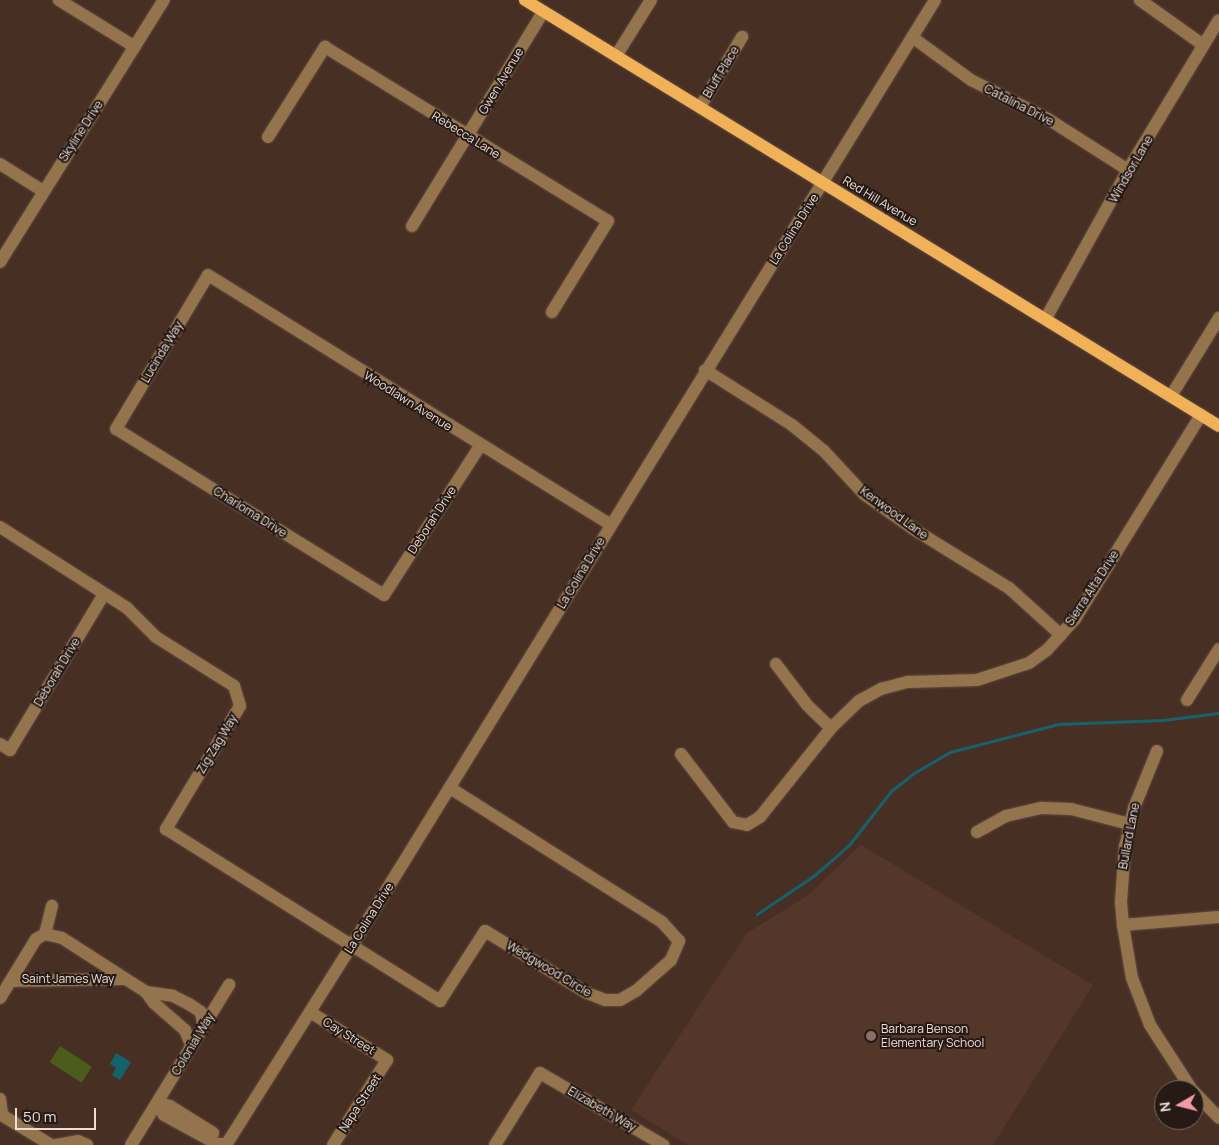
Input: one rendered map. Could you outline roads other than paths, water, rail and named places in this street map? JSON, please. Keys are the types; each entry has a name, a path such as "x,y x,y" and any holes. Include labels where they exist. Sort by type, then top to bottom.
{"main road":[{"name":"Red Hill Avenue","path":"525,0 1046,318 1219,426"}],"street":[{"path":"59,0 135,47"},
{"name":"Skyline Drive","path":"0,262 164,0"},
{"path":"616,56 651,0"},
{"name":"La Colina Drive","path":"226,1145 450,788 610,524 824,183 935,0"},
{"path":"1140,0 1203,45"},
{"name":"Gwen Avenue","path":"412,226 543,12"},
{"name":"Windsor Lane","path":"1046,318 1128,170 1219,20"},
{"name":"Bluff Place","path":"700,107 742,37"},
{"name":"Catalina Drive","path":"912,37 971,80 1048,119 1128,170"},
{"name":"Rebecca Lane","path":"268,137 325,47 608,221 552,312"},
{"path":"0,164 43,191"},
{"name":"Lucinda Way","path":"116,430 208,275"},
{"name":"Woodlawn Avenue","path":"208,275 480,446 610,524"},
{"path":"1171,396 1219,318"},
{"name":"Kenwood Lane","path":"705,370 792,424 824,451 864,494 915,530 1008,588 1061,635"},
{"name":"Sierra Alta Drive","path":"681,754 733,822 747,825 760,817 831,728 859,700 881,690 908,682 977,680 1002,674 1029,663 1061,635 1074,619 1201,415"},
{"name":"Charloma Drive","path":"116,430 384,594"},
{"name":"Deborah Drive","path":"384,594 480,446"},
{"name":"Zig Zag Way","path":"0,527 127,608 156,637 234,686 239,695 240,706 166,829 351,946"},
{"name":"Deborah Drive","path":"5,747 104,594"},
{"path":"1187,700 1219,649"},
{"path":"776,664 807,705 831,728"},
{"name":"Bullard Lane","path":"1123,925 1121,877 1130,824 1157,751"},
{"name":"Wedgwood Circle","path":"351,946 440,1002 485,931 587,993 605,1000 620,1000 637,990 677,951 679,941 662,922 450,788"},
{"path":"976,832 1006,816 1042,808 1071,809 1130,824"},
{"path":"0,998 36,939 45,934 52,906"},
{"path":"1185,1080 1162,1047 1147,1018 1132,978 1123,925 1219,917"},
{"name":"Saint James Way","path":"45,934 62,938 146,992 173,996 189,1004 201,1012 203,1025"},
{"name":"Saint James Way","path":"10,981 125,980"},
{"name":"Colonial Way","path":"131,1145 229,985"},
{"name":"Saint James Way","path":"146,992 154,1004 185,1030 191,1045"},
{"name":"Cay Street","path":"310,1012 387,1060"},
{"name":"Napa Street","path":"333,1145 387,1060"},
{"name":"Elizabeth Way","path":"495,1145 540,1073 663,1145"},
{"path":"0,1099 1,1114 52,1145"},
{"path":"1204,1102 1219,1118"},
{"path":"157,1103 170,1106 226,1145"},
{"path":"56,1145 78,1141 87,1145"}],"water":[{"path":"116,1053 131,1062 120,1080 112,1075 116,1068 110,1064"}],"waterway":[{"path":"757,914 816,874 849,845 891,791 914,773 950,752 1058,724 1163,720 1219,713"}],"place":[{"name":"Barbara Benson Elementary School","path":"871,1036"}]}
